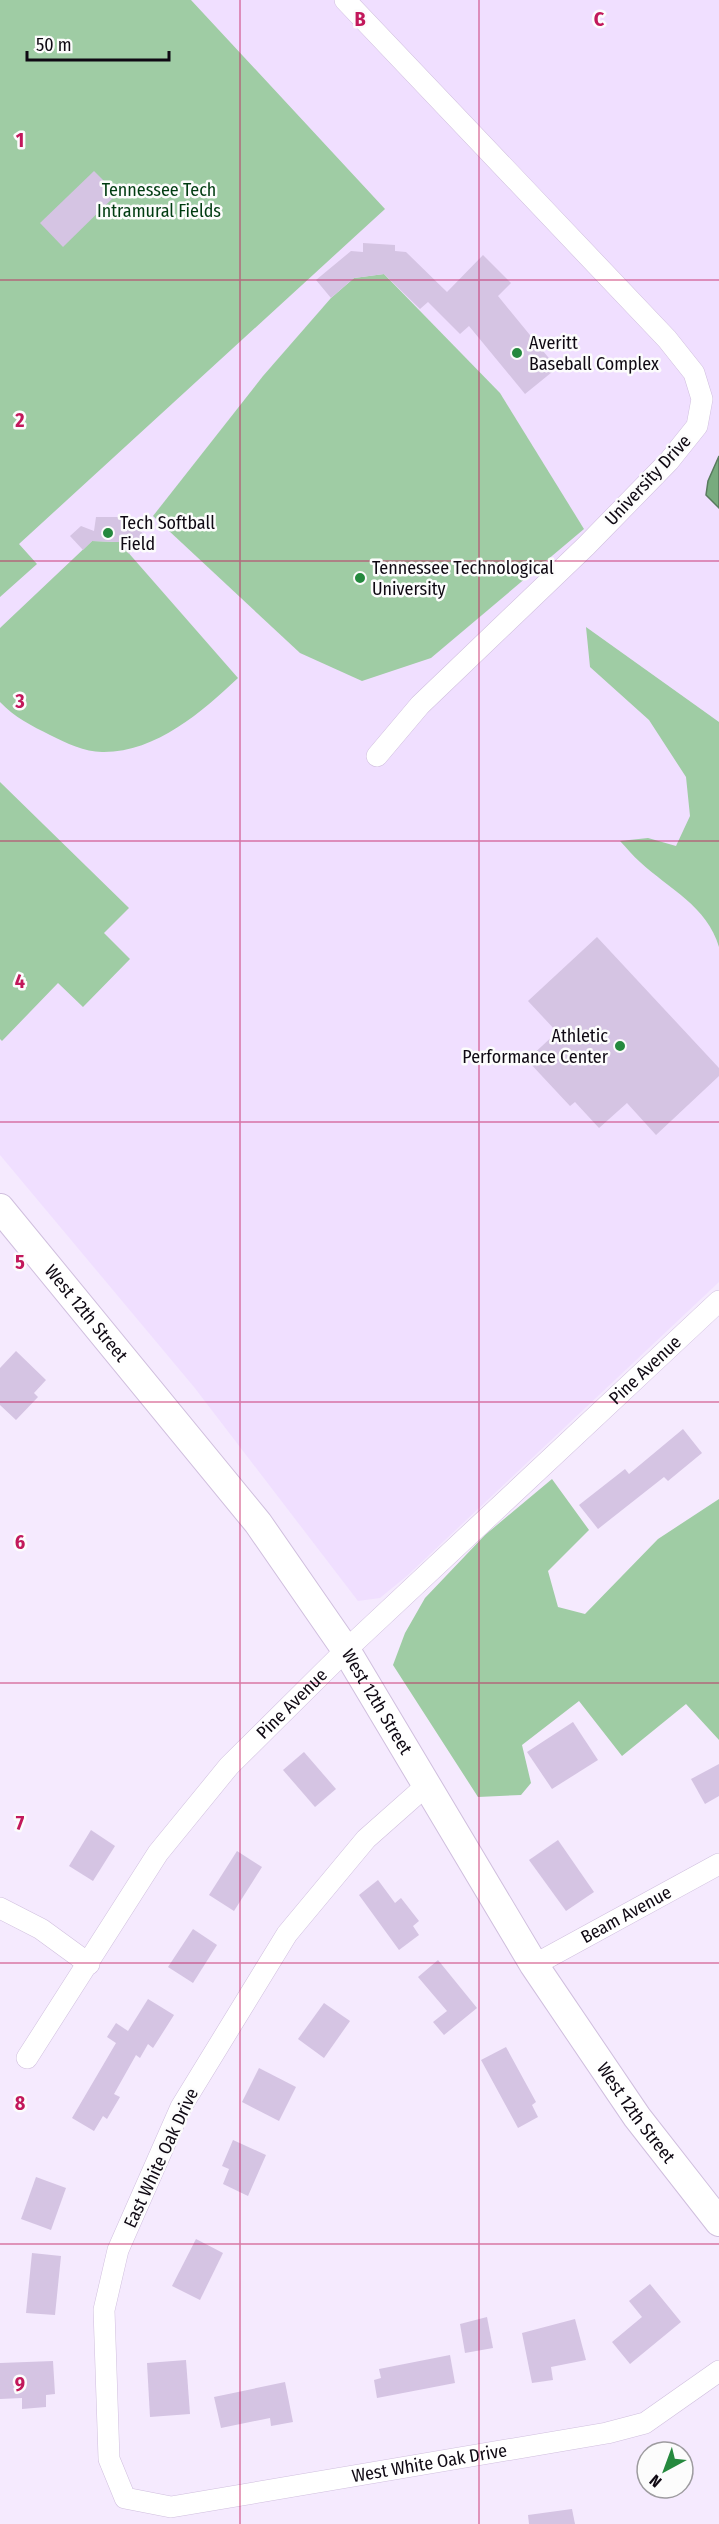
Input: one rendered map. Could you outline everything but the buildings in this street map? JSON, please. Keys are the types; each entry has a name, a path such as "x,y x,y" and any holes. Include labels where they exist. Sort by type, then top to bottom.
{"main road":[{"name":"West 12th Street","path":"0,1208 258,1522 346,1650 534,1965 638,2117 719,2222"}],"street":[{"name":"University Drive","path":"345,0 667,339 694,373 702,399 697,426 669,461 586,546 420,705 377,756"},
{"name":"Pine Avenue","path":"27,2058 158,1853 229,1766 346,1650 719,1301"},
{"name":"East White Oak Drive","path":"125,2498 109,2459 104,2310 118,2250 181,2107 287,1934 366,1839 427,1785"},
{"name":"Beam Avenue","path":"534,1965 719,1864"},
{"path":"0,1908 41,1929 89,1964"},
{"name":"West White Oak Drive","path":"125,2498 171,2507 607,2433 645,2423 719,2371"}],"shaded area":[{"name":"Tennessee Technological University","path":"0,0 719,0 719,1282 408,1575 380,1598 358,1601 194,1387 0,1155"},
{"path":"719,456 719,508 706,495 708,481"}],"green space":[{"name":"Tennessee Tech Intramural Fields","path":"0,0 191,0 385,209 19,544 37,564 0,597"},
{"name":"Averitt Baseball Complex","path":"384,274 500,393 584,529 431,658 362,681 300,653 153,516 263,376 331,298 354,278"},
{"name":"Tech Softball Field","path":"92,541 119,542 238,678 193,717 176,728 141,746 122,751 96,752 69,744 24,721 0,702 0,628"},
{"path":"586,627 719,722 719,947 706,920 696,909 651,872 620,841 648,838 676,846 690,816 686,777 649,720 590,667"},
{"path":"0,782 129,908 104,933 130,959 83,1007 58,983 2,1041 0,1039"},
{"path":"552,1479 589,1530 548,1571 558,1607 585,1614 658,1539 719,1499 719,1740 686,1704 622,1756 579,1701 522,1745 531,1783 521,1795 478,1797 393,1665 405,1633 425,1598 485,1535"}],"place":[{"name":"Averitt Baseball Complex","path":"517,353"},
{"name":"Tech Softball Field","path":"108,533"},
{"name":"Tennessee Technological University","path":"360,578"},
{"name":"Athletic Performance Center","path":"620,1046"}]}
